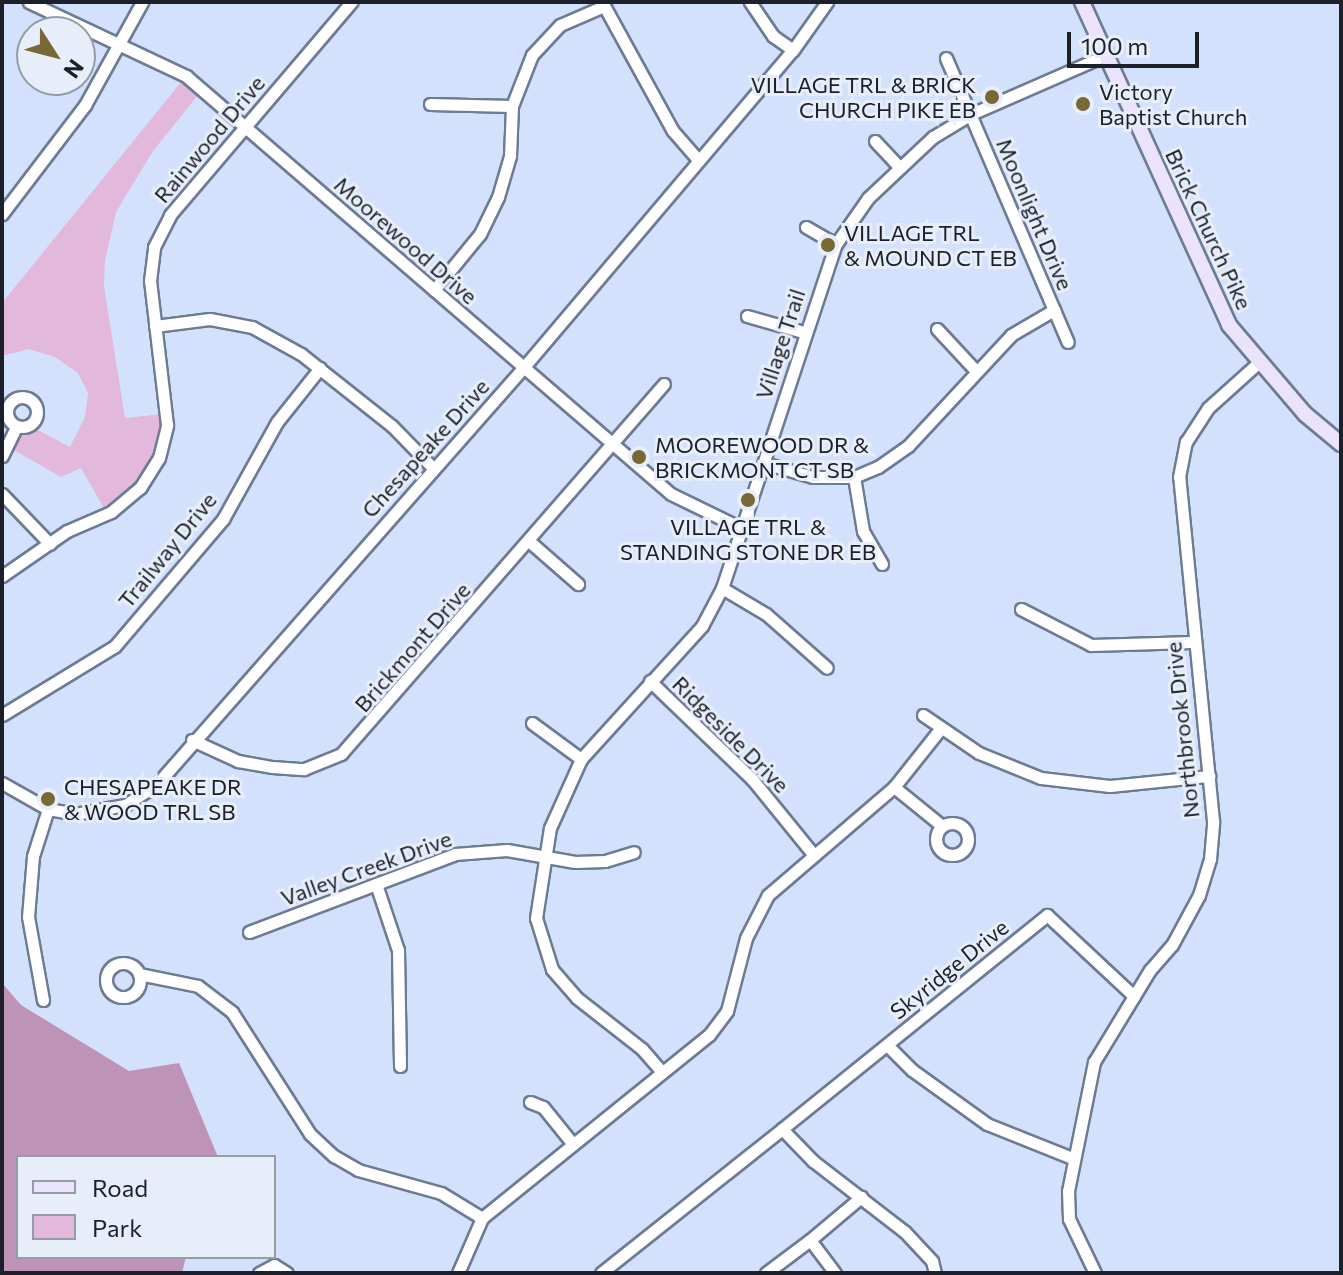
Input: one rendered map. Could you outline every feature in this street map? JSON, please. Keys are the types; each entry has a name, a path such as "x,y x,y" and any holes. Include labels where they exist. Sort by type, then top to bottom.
{"main road":[{"name":"Brick Church Pike","path":"1082,2 1229,325 1258,363 1341,444"}],"street":[{"name":"Moorewood Drive","path":"29,2 121,41 186,76 671,494 743,529"},
{"path":"2,214 85,105 142,2"},
{"name":"Rainwood Drive","path":"2,576 50,544 111,512 140,488 159,458 167,425 150,281 154,247 170,215 351,2"},
{"path":"750,2 773,36 793,50"},
{"name":"Chesapeake Drive","path":"2,783 48,809 91,814 141,798 523,368 793,50 827,2"},
{"path":"434,290 480,234 498,197 510,156 512,106 532,55 560,25 603,4 673,131 698,160"},
{"name":"Village Trail","path":"662,1072 642,1049 577,998 552,969 536,918 550,828 581,759 702,626 722,588 803,332 836,244 899,167 971,114 1104,56"},
{"name":"Moonlight Drive","path":"946,58 1068,342"},
{"path":"430,104 512,106"},
{"path":"875,141 899,167"},
{"path":"806,227 836,244"},
{"path":"764,463 813,477 854,477 908,446 1011,335 1054,310"},
{"path":"747,316 803,332"},
{"path":"155,326 210,319 252,327 320,368 392,426 433,468"},
{"path":"937,329 976,371"},
{"name":"Northbrook Drive","path":"1095,1273 1069,1219 1072,1158 1094,1062 1134,996 1172,945 1199,895 1212,834 1179,477 1186,442 1212,403 1258,363"},
{"name":"Trailway Drive","path":"2,715 115,646 223,519 277,422 320,368"},
{"name":"Brickmont Drive","path":"192,740 238,761 272,767 326,764 360,737 664,384"},
{"path":"2,456 16,427"},
{"path":"854,477 863,531 882,564"},
{"path":"2,494 50,544"},
{"path":"530,542 578,584"},
{"path":"722,588 766,614 827,668"},
{"path":"1021,609 1091,645 1192,642"},
{"name":"Ridgeside Drive","path":"650,681 752,779 813,854"},
{"path":"923,715 979,753 1041,778 1110,786 1209,776"},
{"path":"532,723 581,759"},
{"path":"458,1273 482,1218 709,1035 727,1011 755,914 780,881 894,787 941,728"},
{"path":"894,787 942,826"},
{"path":"43,1000 28,917 33,856 48,809"},
{"name":"Valley Creek Drive","path":"249,932 455,854 507,850 545,857 605,861 634,852"},
{"path":"376,884 398,950 400,1066"},
{"name":"Skyridge Drive","path":"601,1273 1047,915 1134,996"},
{"path":"139,974 198,986 232,1012 288,1103 334,1156 358,1170 441,1193 482,1218"},
{"path":"887,1045 912,1070 987,1124 1072,1158"},
{"path":"530,1102 543,1107 572,1143"},
{"path":"782,1129 813,1161 905,1232 932,1261 935,1273"},
{"path":"766,1273 861,1197"},
{"path":"810,1240 835,1273"},
{"path":"259,1273 274,1265 287,1273"}],"green space":[{"path":"182,81 198,95 153,151 116,212 105,261 104,286 125,418 162,414 163,422 153,461 138,484 105,510 81,468 61,477 12,449 19,436 36,429 70,447 85,417 88,393 78,373 55,357 29,349 2,356 2,303"}],"shaded area":[{"path":"2,983 21,1005 129,1071 179,1063 217,1155 16,1155 16,1259 186,1259 182,1273 2,1273"}],"place":[{"name":"VILLAGE TRL & BRICK CHURCH PIKE EB","path":"992,97"},
{"name":"Victory Baptist Church","path":"1083,104"},
{"name":"VILLAGE TRL & MOUND CT EB","path":"828,245"},
{"name":"MOOREWOOD DR & BRICKMONT CT SB","path":"639,457"},
{"name":"VILLAGE TRL & STANDING STONE DR EB","path":"748,500"},
{"name":"CHESAPEAKE DR & WOOD TRL SB","path":"48,799"}]}
